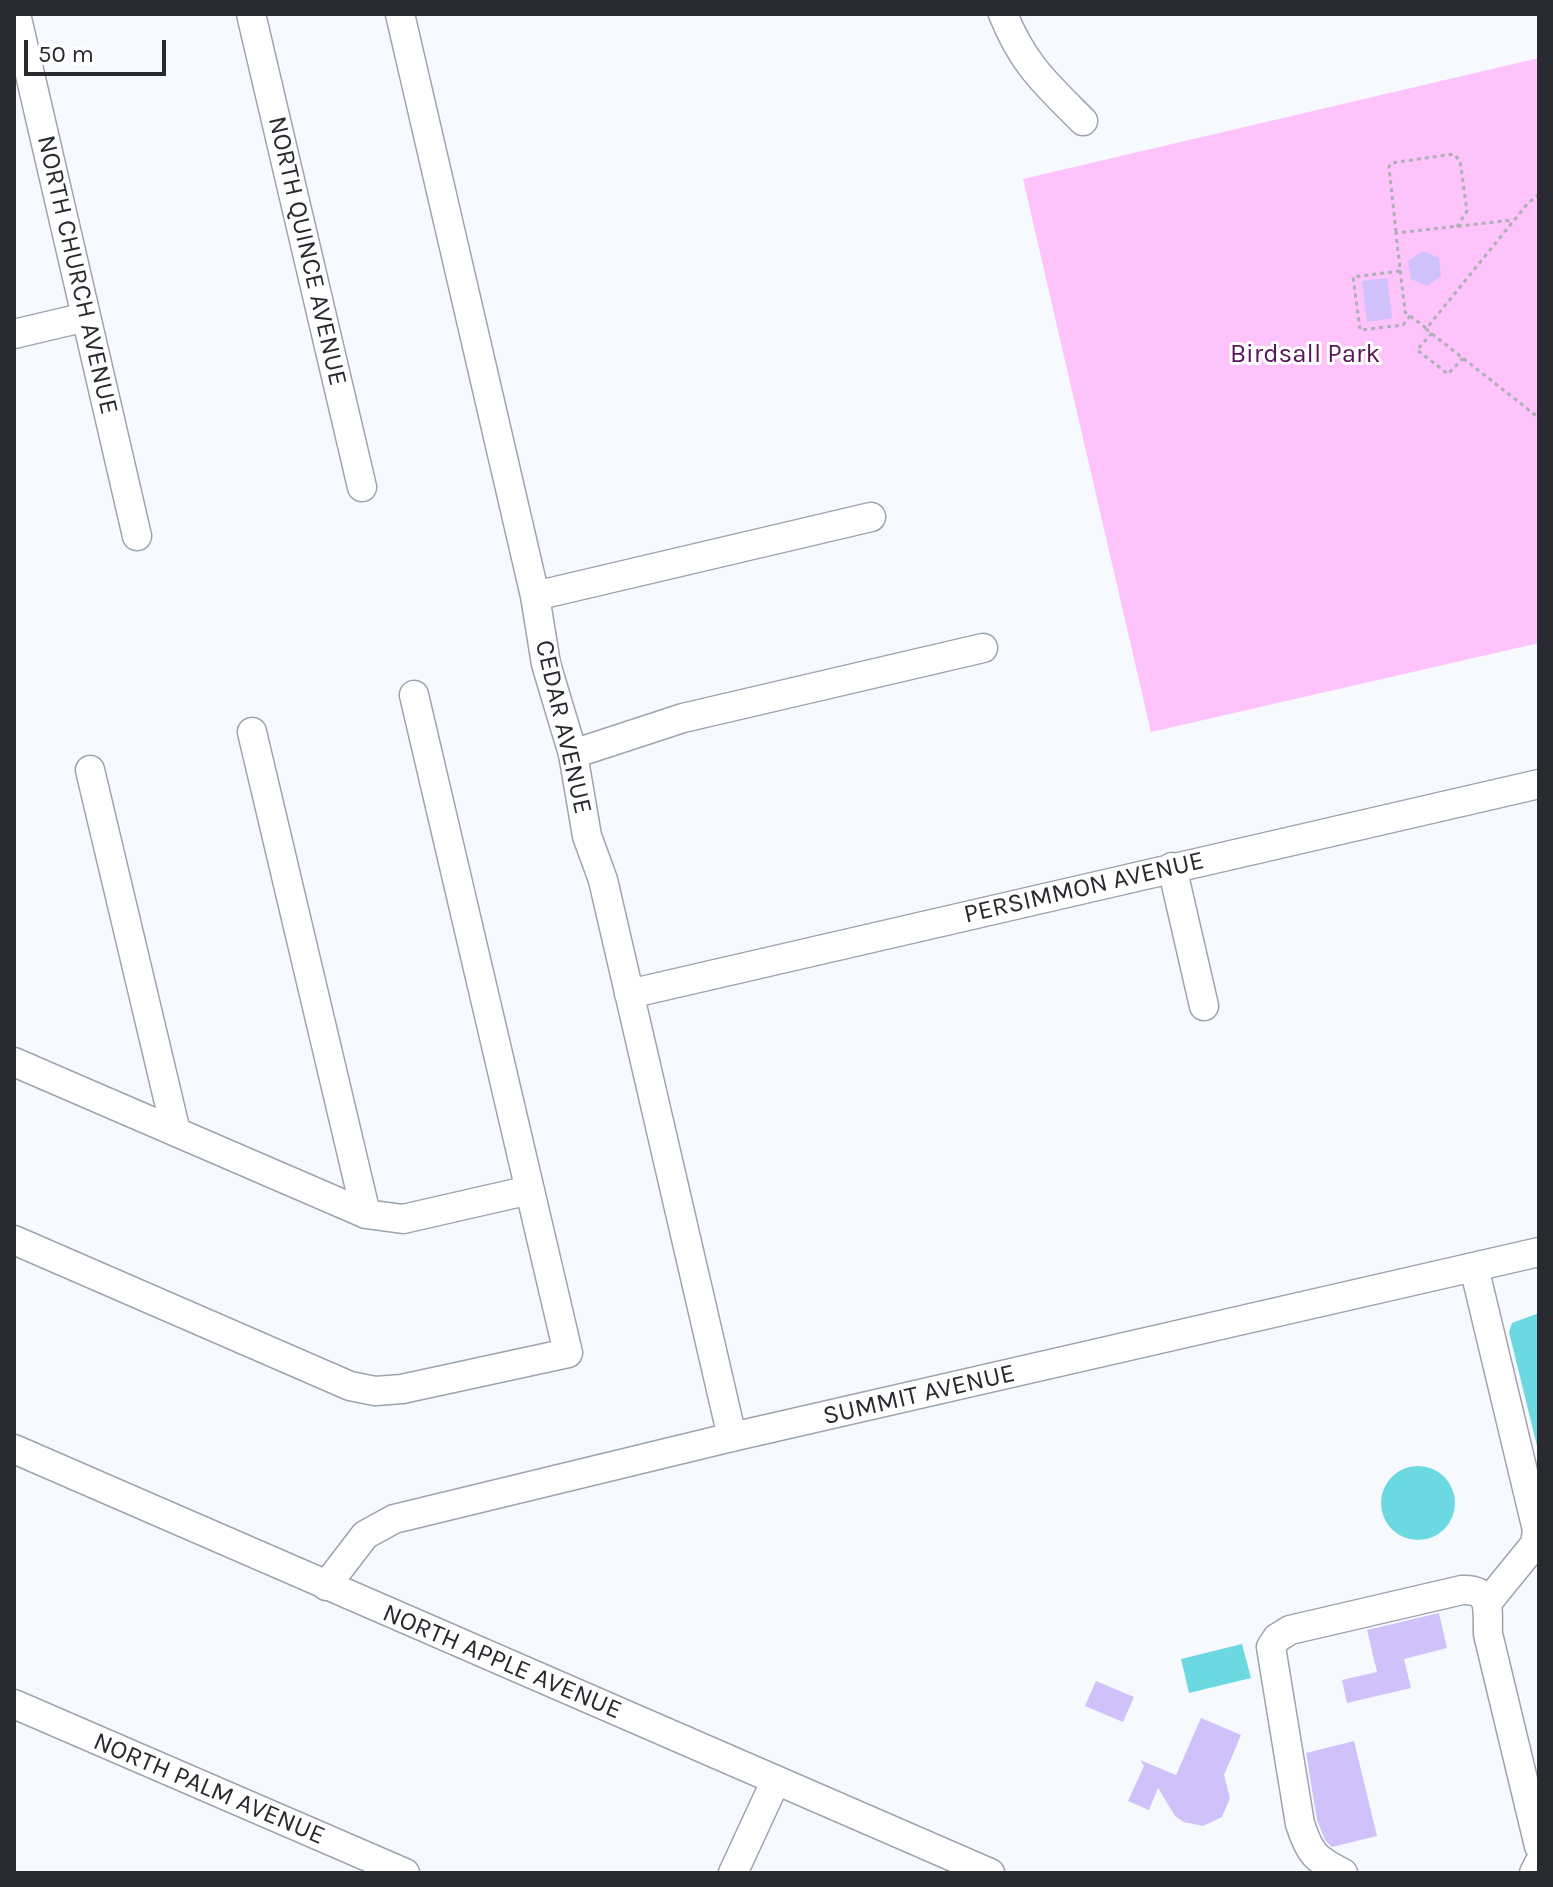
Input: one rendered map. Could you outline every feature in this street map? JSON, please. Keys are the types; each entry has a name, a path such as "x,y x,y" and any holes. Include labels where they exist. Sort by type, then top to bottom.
{"street":[{"name":"NORTH CHURCH AVENUE","path":"16,14 137,536"},
{"name":"NORTH QUINCE AVENUE","path":"251,14 362,487"},
{"name":"CEDAR AVENUE","path":"400,14 535,596 546,664 573,754 587,836 603,880 732,1437"},
{"path":"1003,14 1015,44 1032,70 1083,121"},
{"path":"14,334 86,317"},
{"path":"535,596 871,517"},
{"path":"573,754 683,718 983,648"},
{"path":"14,1240 350,1386 375,1391 402,1389 568,1353 414,695"},
{"path":"252,732 366,1214"},
{"path":"90,770 176,1132"},
{"name":"PERSIMMON AVENUE","path":"629,994 1539,784"},
{"path":"1172,867 1204,1006"},
{"path":"14,1062 366,1214 403,1219 530,1190"},
{"name":"SUMMIT AVENUE","path":"326,1586 365,1535 394,1519 732,1437 1539,1252"},
{"path":"1474,1267 1537,1530 1535,1544 1487,1603"},
{"name":"NORTH APPLE AVENUE","path":"14,1449 986,1872"},
{"path":"1343,1873 1318,1861 1304,1836 1271,1647 1277,1638 1290,1630 1462,1590 1473,1589 1483,1594 1487,1603 1488,1634 1539,1846"},
{"name":"NORTH PALM AVENUE","path":"14,1704 405,1873"},
{"path":"733,1873 776,1780"},
{"path":"1534,1873 1539,1863"}],"path":[{"path":"1457,227 1467,211 1460,161 1454,154 1391,163 1405,312 1539,418"},
{"path":"1426,329 1513,220 1539,194"},
{"path":"1396,233 1513,220"},
{"path":"1400,271 1353,277 1360,330 1403,325 1410,316"},
{"path":"1432,333 1417,350 1448,374 1463,358"}],"green space":[{"name":"Birdsall Park","path":"1539,58 1539,643 1151,732 1023,179"}],"water":[{"path":"1539,1313 1539,1454 1509,1332 1512,1323"},
{"path":"1418,1466 1439,1472 1449,1482 1455,1503 1449,1524 1439,1534 1418,1540 1397,1534 1387,1524 1381,1503 1387,1482 1397,1472"},
{"path":"1242,1644 1251,1678 1189,1693 1181,1659"}],"building":[{"path":"1423,251 1439,258 1441,276 1427,286 1411,279 1408,261"},
{"path":"1387,278 1392,318 1367,322 1362,281"},
{"path":"1439,1613 1447,1648 1404,1659 1411,1688 1347,1703 1342,1680 1377,1672 1367,1630"},
{"path":"1096,1681 1134,1697 1123,1722 1085,1706"},
{"path":"1201,1718 1241,1735 1224,1775 1230,1798 1222,1817 1203,1826 1184,1822 1175,1816 1158,1788 1149,1810 1128,1801 1144,1766 1140,1760 1176,1775"},
{"path":"1354,1741 1377,1836 1332,1847 1325,1840 1317,1820 1306,1753"}]}
